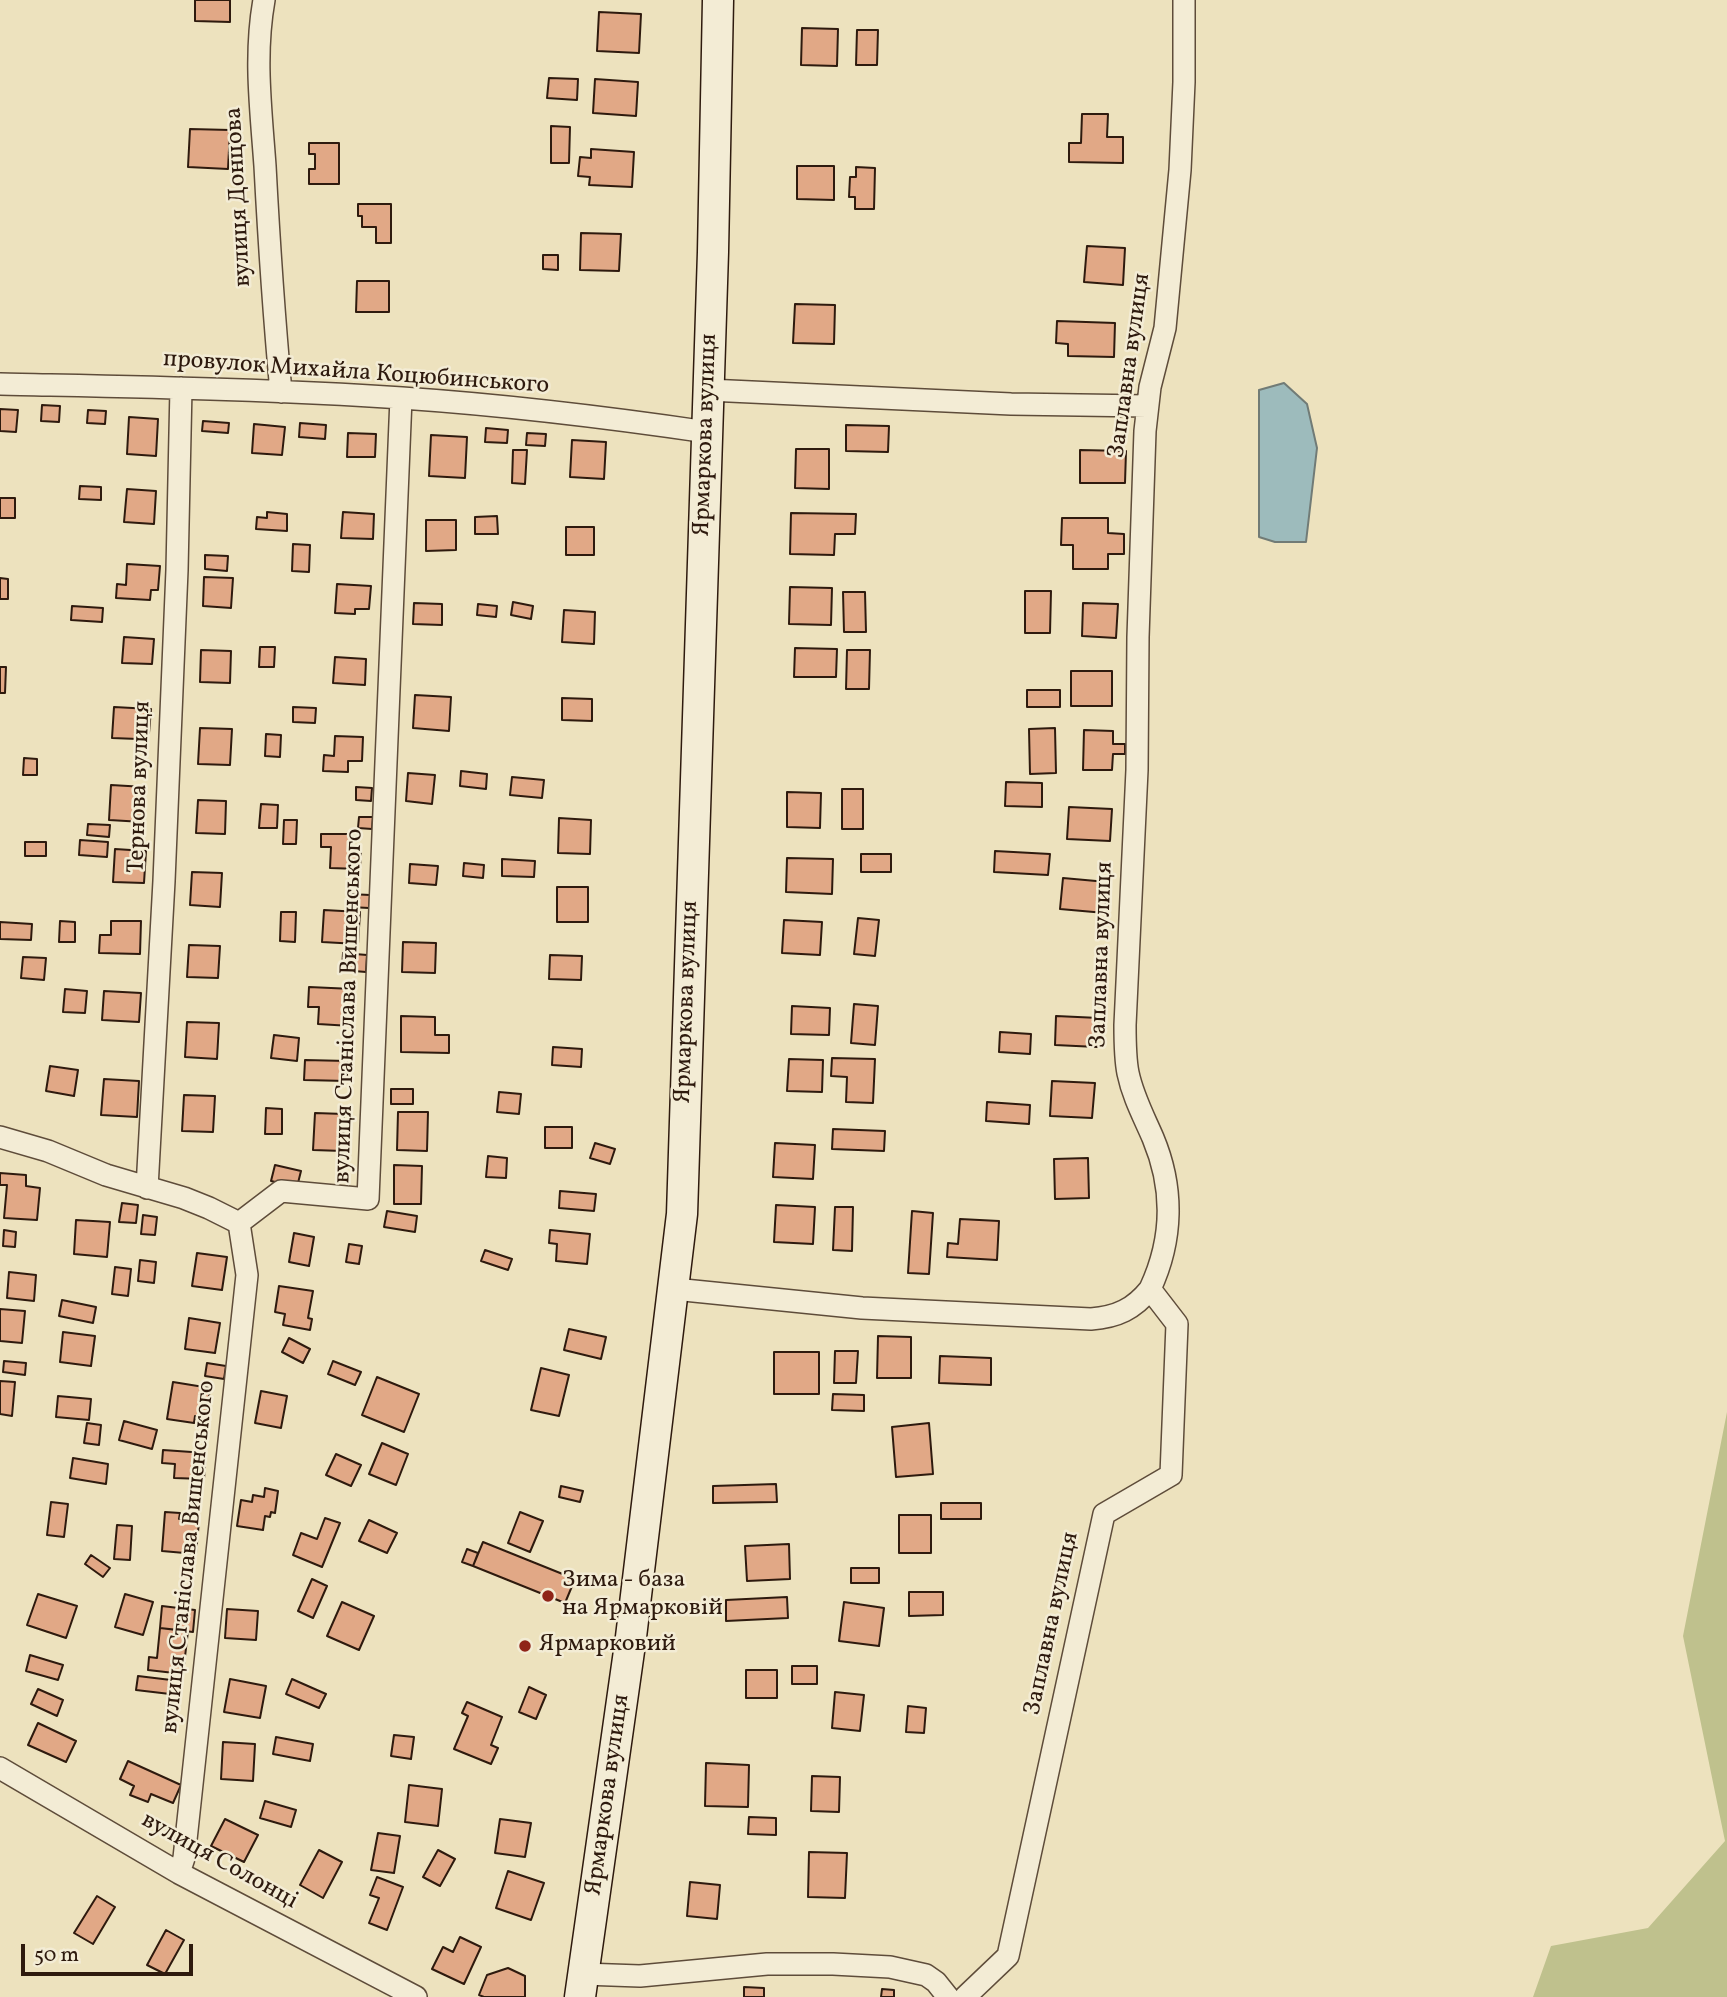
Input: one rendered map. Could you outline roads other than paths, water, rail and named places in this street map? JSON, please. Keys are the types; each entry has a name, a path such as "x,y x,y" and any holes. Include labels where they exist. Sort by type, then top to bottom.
{"main road":[{"name":"Ярмаркова вулиця","path":"582,1985 631,1637 674,1289 684,1180 718,0"}],"street":[{"name":"вулиця Донцова","path":"264,0 259,34 258,73 270,277 281,391"},
{"name":"Заплавна вулиця","path":"965,1997 1008,1956 1104,1514 1171,1475 1177,1324 1150,1289 1165,1245 1169,1194 1161,1158 1132,1088 1126,1060 1125,1025 1138,770 1142,508 1147,406 1165,328 1178,191 1184,82 1184,0"},
{"name":"провулок Михайла Коцюбинського","path":"0,384 281,391 401,398 628,420 707,432"},
{"name":"Тернова вулиця","path":"147,1188 164,881 177,570 181,388"},
{"path":"708,390 1011,404 1147,406"},
{"name":"вулиця Станіслава Вишенського","path":"179,1873 184,1858 247,1275 239,1223 281,1191 368,1199 401,398"},
{"path":"0,1137 209,1208 239,1223"},
{"path":"674,1289 835,1306 1091,1319 1120,1314 1140,1302 1150,1289"},
{"name":"вулиця Солонці","path":"0,1768 179,1873 416,1997"},
{"path":"582,1985 640,1976 767,1964 833,1964 890,1967 926,1975 936,1982 948,1997"}],"water":[{"path":"1284,383 1307,404 1317,448 1306,542 1275,542 1259,537 1259,390"}],"place":[{"name":"Зима - база на Ярмарковій","path":"548,1596"},
{"name":"Ярмарковий","path":"525,1646"}]}
